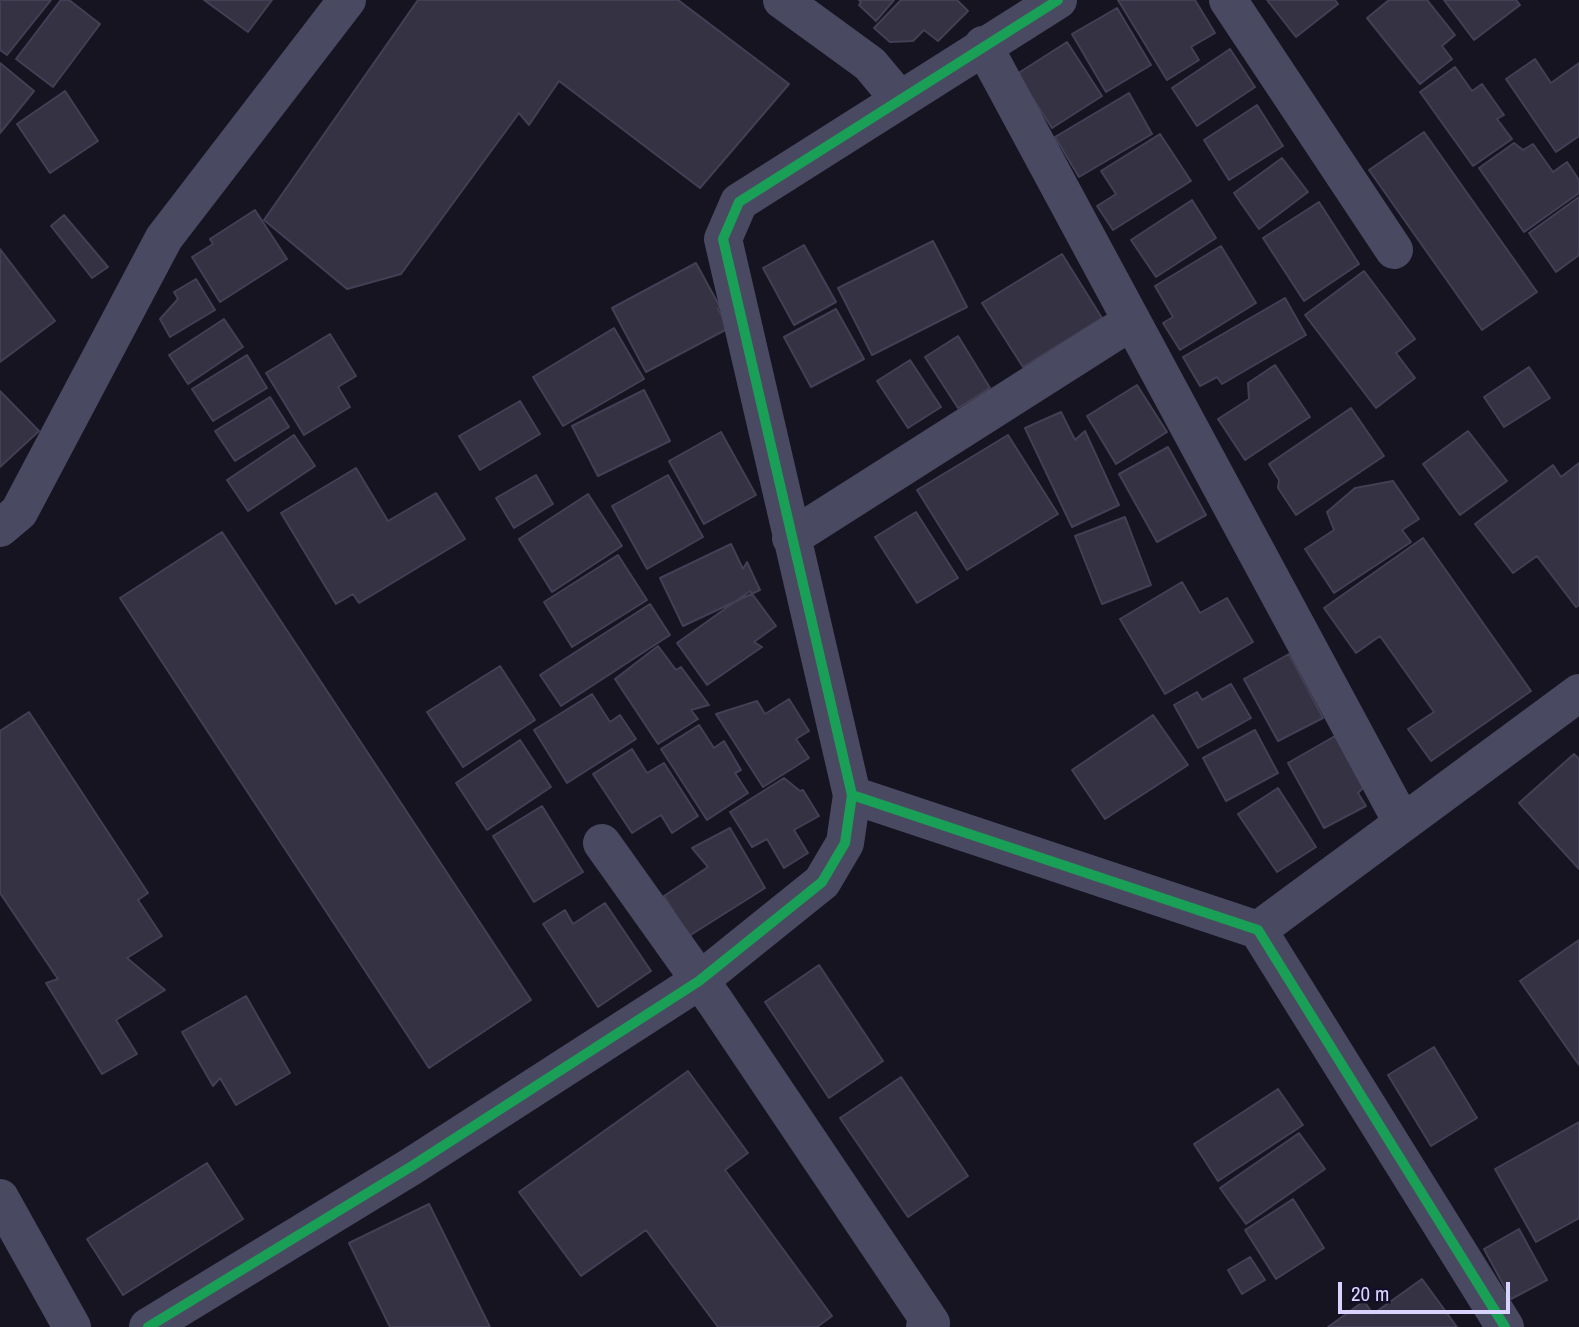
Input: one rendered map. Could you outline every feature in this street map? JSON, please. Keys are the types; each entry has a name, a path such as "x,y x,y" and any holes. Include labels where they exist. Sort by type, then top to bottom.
{"street":[{"path":"0,528 19,512 164,238 347,0"},
{"path":"782,0 870,64 900,100"},
{"path":"148,1327 412,1166 699,981 822,882 845,842 852,795 723,239 739,202 1058,0"},
{"path":"1228,0 1394,250"},
{"path":"984,45 1402,822"},
{"path":"791,538 1132,321"},
{"path":"1258,930 1579,693"},
{"path":"852,795 1258,930 1506,1327"},
{"path":"602,843 731,1026 930,1323 925,1327"},
{"path":"0,1198 72,1327"}],"building":[{"path":"0,0 51,0 7,55 0,50"},
{"path":"61,0 69,0 100,24 53,87 16,59"},
{"path":"204,0 272,0 248,32"},
{"path":"418,0 678,0 789,84 700,188 559,81 529,125 519,113 401,274 347,289 264,220"},
{"path":"859,0 894,0 876,21 859,5"},
{"path":"901,0 957,0 968,11 938,41 924,30 913,41 890,42 874,28"},
{"path":"1118,0 1195,0 1215,33 1191,47 1199,60 1167,80"},
{"path":"1267,0 1335,0 1338,4 1296,37"},
{"path":"1389,0 1427,0 1455,35 1442,46 1452,59 1420,84 1367,18"},
{"path":"1444,0 1516,0 1520,5 1474,40"},
{"path":"1117,8 1151,65 1106,92 1072,34"},
{"path":"1067,42 1102,96 1052,128 1017,74"},
{"path":"1230,49 1255,87 1197,126 1172,88"},
{"path":"1535,59 1551,83 1579,63 1579,136 1556,152 1506,79"},
{"path":"0,63 34,91 0,133"},
{"path":"1455,67 1472,91 1482,84 1504,115 1497,119 1512,139 1473,166 1420,92"},
{"path":"65,91 98,141 50,173 17,124"},
{"path":"1129,93 1152,134 1079,177 1055,137"},
{"path":"1257,105 1283,146 1229,180 1204,140"},
{"path":"1424,132 1537,292 1482,330 1369,170"},
{"path":"1160,134 1191,181 1113,230 1097,206 1116,194 1101,171"},
{"path":"1514,143 1523,150 1533,144 1553,172 1567,162 1579,180 1579,193 1524,232 1479,168"},
{"path":"1282,158 1308,192 1259,229 1234,193"},
{"path":"1579,197 1579,255 1556,272 1529,233"},
{"path":"1192,200 1216,238 1156,277 1131,240"},
{"path":"1319,202 1359,264 1304,301 1263,238"},
{"path":"255,210 287,259 220,302 192,257 213,244 210,239"},
{"path":"64,215 108,267 92,278 51,226"},
{"path":"933,241 967,307 872,355 838,288"},
{"path":"804,245 836,302 794,325 763,268"},
{"path":"1221,246 1256,303 1180,350 1163,323 1173,317 1155,286"},
{"path":"0,249 55,321 0,362"},
{"path":"1062,254 1102,318 1023,367 982,303"},
{"path":"696,263 729,328 646,372 612,308"},
{"path":"1364,271 1415,339 1396,353 1415,378 1376,408 1305,315"},
{"path":"196,279 215,310 170,337 160,319 178,299 174,292"},
{"path":"1285,298 1306,335 1222,384 1217,377 1200,386 1183,357"},
{"path":"836,309 864,359 811,387 784,337"},
{"path":"224,319 243,347 188,384 169,355"},
{"path":"614,328 644,379 563,426 533,377"},
{"path":"330,334 356,376 338,387 350,407 304,435 266,373"},
{"path":"958,336 990,388 958,408 925,357"},
{"path":"247,355 267,388 213,421 192,389"},
{"path":"910,360 941,407 908,428 877,381"},
{"path":"1275,365 1310,417 1245,460 1218,419 1249,399 1248,383"},
{"path":"1529,367 1550,398 1504,427 1484,397"},
{"path":"1137,385 1167,432 1116,464 1087,416"},
{"path":"644,390 670,441 598,476 572,426"},
{"path":"0,391 39,431 0,467"},
{"path":"270,397 289,427 235,461 215,431"},
{"path":"520,401 540,434 480,470 459,436"},
{"path":"1351,408 1384,456 1296,515 1278,488 1279,480 1269,464"},
{"path":"1061,412 1075,440 1085,431 1119,505 1072,527 1025,428"},
{"path":"1468,431 1507,481 1460,515 1423,464"},
{"path":"721,432 756,495 704,524 669,461"},
{"path":"294,435 315,466 248,511 227,480"},
{"path":"1008,435 1058,514 967,570 917,490"},
{"path":"1168,447 1206,515 1157,542 1119,474"},
{"path":"1579,463 1579,605 1576,607 1537,556 1513,573 1475,524 1553,465 1561,477"},
{"path":"356,468 388,521 436,493 465,539 359,603 353,594 336,604 281,513"},
{"path":"536,475 553,504 514,528 496,498"},
{"path":"668,475 703,537 647,569 612,506"},
{"path":"1393,481 1419,519 1402,530 1411,542 1334,593 1305,549 1334,530 1327,512 1355,488"},
{"path":"588,494 622,546 552,592 519,539"},
{"path":"916,512 958,578 917,603 875,537"},
{"path":"1125,517 1151,585 1102,604 1075,536"},
{"path":"222,532 531,1000 429,1068 120,598"},
{"path":"1423,538 1531,691 1431,761 1408,729 1434,712 1380,636 1356,653 1324,608"},
{"path":"731,544 743,569 747,562 760,590 683,626 660,578"},
{"path":"618,555 647,600 572,647 544,602"},
{"path":"1182,582 1200,613 1227,598 1253,642 1165,694 1120,619"},
{"path":"750,591 776,626 754,642 762,647 707,685 677,643"},
{"path":"650,604 670,635 561,706 540,675"},
{"path":"658,646 676,670 681,667 709,705 691,710 698,719 658,744 615,679"},
{"path":"1289,654 1323,718 1278,741 1244,679"},
{"path":"500,666 535,720 463,767 427,712"},
{"path":"1231,684 1251,718 1198,748 1174,705 1197,692 1202,700"},
{"path":"592,694 610,722 620,715 636,739 567,783 534,730"},
{"path":"789,699 809,731 796,739 809,758 763,787 716,714 757,701 765,714"},
{"path":"29,712 148,893 138,900 162,936 127,958 165,990 116,1020 137,1054 102,1074 46,983 58,979 0,893 0,731"},
{"path":"1153,715 1188,765 1105,819 1072,770"},
{"path":"699,725 714,748 724,741 741,770 735,773 748,793 707,820 661,749"},
{"path":"1255,730 1278,773 1226,801 1203,758"},
{"path":"1335,736 1364,787 1358,793 1366,806 1324,828 1288,763"},
{"path":"520,740 551,787 487,830 456,783"},
{"path":"632,749 647,773 664,763 698,816 672,833 661,815 632,833 593,774"},
{"path":"1574,754 1579,759 1579,869 1519,803"},
{"path":"784,778 800,791 803,790 819,816 794,830 808,853 784,868 767,839 752,847 730,812"},
{"path":"1278,788 1316,847 1277,872 1238,814"},
{"path":"542,806 583,872 534,902 493,836"},
{"path":"730,828 765,888 689,936 664,896 708,867 692,848"},
{"path":"605,903 651,971 598,1007 543,924 565,910 573,924"},
{"path":"1579,940 1579,1065 1520,981"},
{"path":"819,965 883,1061 829,1098 765,1002"},
{"path":"246,996 290,1073 236,1105 220,1078 213,1086 182,1032"},
{"path":"1434,1047 1477,1118 1431,1146 1388,1075"},
{"path":"688,1071 748,1153 725,1170 832,1316 817,1327 718,1327 646,1230 581,1276 519,1192"},
{"path":"901,1077 968,1176 908,1217 840,1118"},
{"path":"1278,1089 1303,1125 1218,1181 1194,1144"},
{"path":"1579,1122 1579,1218 1536,1242 1495,1169"},
{"path":"1299,1133 1325,1169 1246,1224 1220,1188"},
{"path":"207,1163 243,1219 123,1295 87,1239"},
{"path":"1293,1199 1324,1248 1276,1279 1245,1230"},
{"path":"429,1204 490,1327 390,1327 349,1243"},
{"path":"1519,1229 1547,1280 1511,1299 1484,1249"},
{"path":"1250,1257 1265,1280 1242,1294 1228,1270"},
{"path":"1422,1279 1457,1327 1328,1327 1364,1301 1373,1314"}],"cycle path":[{"path":"148,1327 412,1166 699,981 822,882 845,843 852,795 723,239 739,202 1058,0"},
{"path":"852,795 1258,930 1505,1327"}]}
